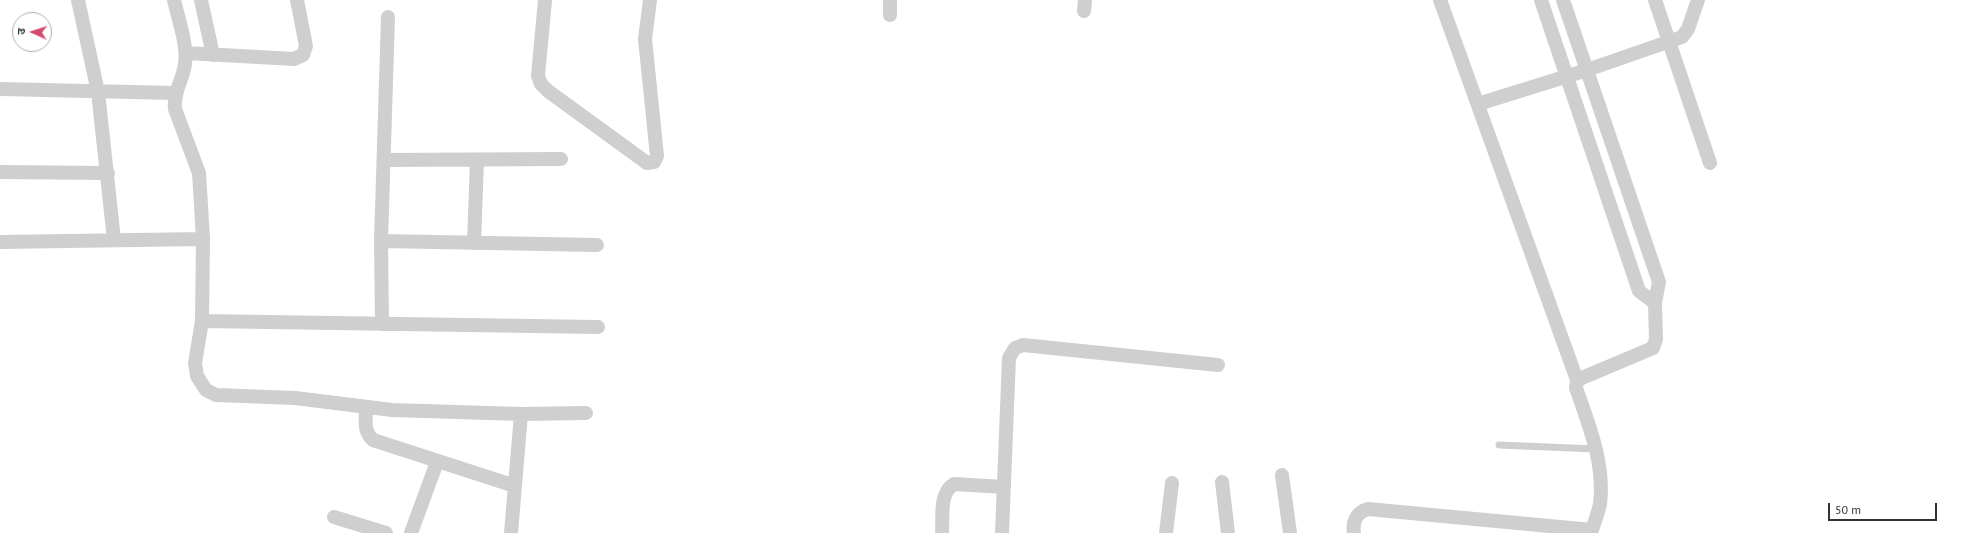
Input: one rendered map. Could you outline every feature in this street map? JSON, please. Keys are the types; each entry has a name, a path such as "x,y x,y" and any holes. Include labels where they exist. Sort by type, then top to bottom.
{"street":[{"path":"78,0 98,92 108,173 114,240"},
{"path":"174,0 186,53 185,65 176,92 174,109 199,173 203,239 202,320 195,363 197,376 206,390 216,395 294,398 366,408 520,414 586,413"},
{"path":"201,0 213,55"},
{"path":"186,53 294,59 303,55 306,46 297,0"},
{"path":"545,0 538,76 541,84 554,96 647,163 654,162 657,156 645,39 650,0"},
{"path":"890,0 890,15"},
{"path":"1354,533 1355,518 1360,511 1368,508 1591,532 1600,506 1601,495 1597,450 1576,388 1577,380 1440,0"},
{"path":"1541,0 1639,291 1655,303"},
{"path":"1563,0 1659,282 1655,303 1656,339 1652,348 1577,380"},
{"path":"1656,0 1710,163"},
{"path":"1478,104 1587,70 1682,37 1688,29 1698,0"},
{"path":"382,324 381,241 388,17"},
{"path":"0,90 176,92"},
{"path":"384,160 561,160"},
{"path":"474,243 477,160"},
{"path":"0,172 108,173"},
{"path":"0,242 203,239"},
{"path":"381,241 597,245"},
{"path":"202,320 598,327"},
{"path":"1002,533 1009,358 1015,348 1023,345 1218,365"},
{"path":"366,408 365,429 373,440 437,462 515,486"},
{"path":"511,533 520,414"},
{"path":"411,533 437,462"},
{"path":"1282,475 1290,533"},
{"path":"1222,482 1228,533"},
{"path":"1166,533 1172,483"},
{"path":"942,533 944,497 948,488 954,484 1004,487"},
{"path":"334,517 386,533"}],"lane":[{"path":"1499,445 1597,450"}]}
